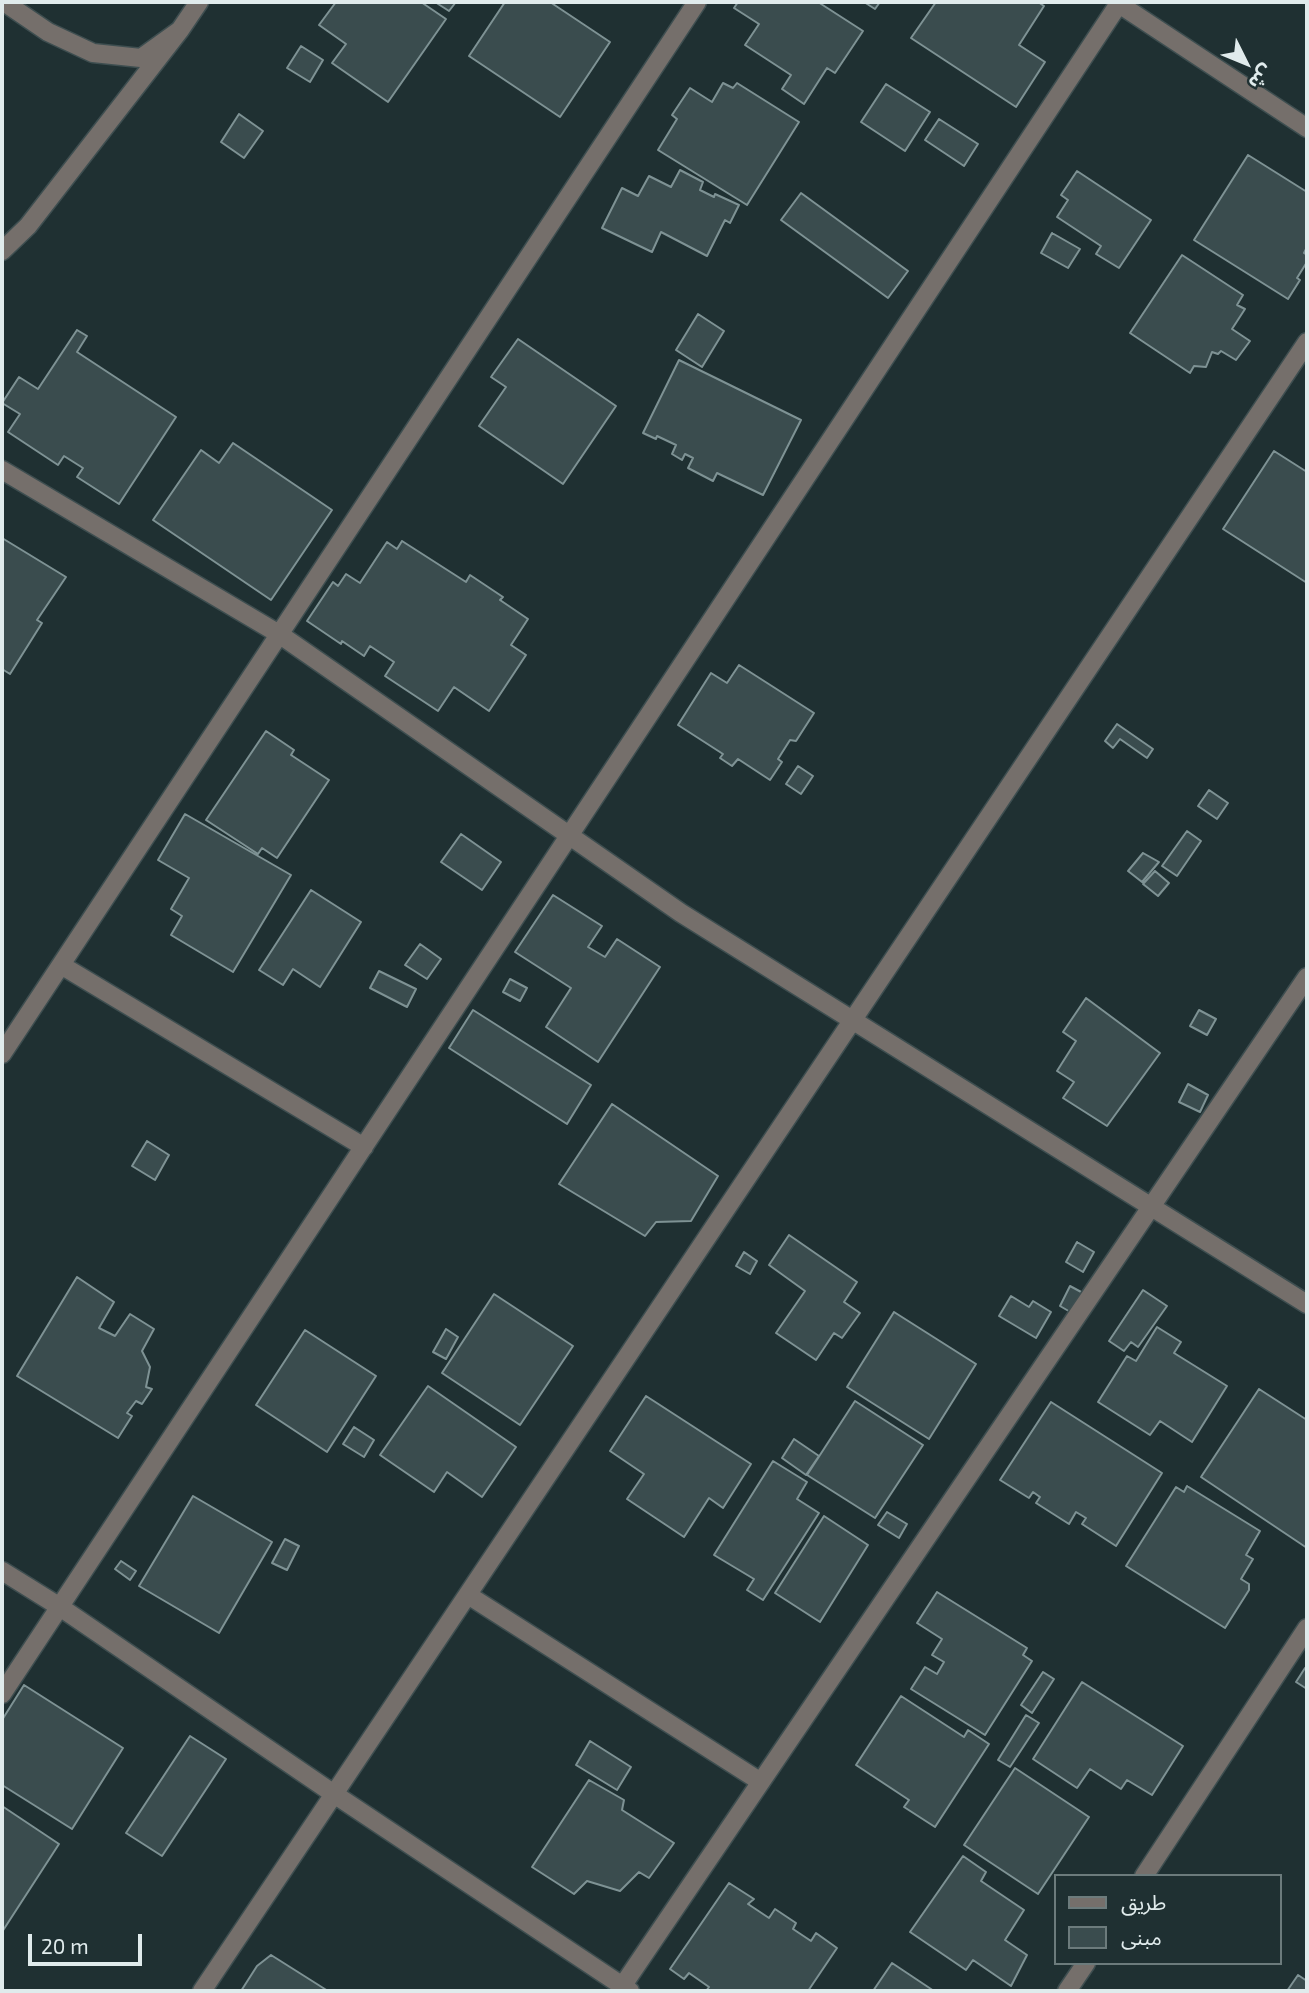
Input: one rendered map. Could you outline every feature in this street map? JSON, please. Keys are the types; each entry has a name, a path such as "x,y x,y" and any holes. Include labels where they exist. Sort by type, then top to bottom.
{"street":[{"path":"4,2 48,32 93,53 141,58 180,30"},
{"path":"2,251 28,226 199,2"},
{"path":"2,1054 697,2"},
{"path":"2,1694 1119,2 1307,128"},
{"path":"202,1991 1307,342"},
{"path":"2,470 279,634 681,913 1307,1304"},
{"path":"61,965 364,1147"},
{"path":"2,1571 60,1606 624,1989 1307,977"},
{"path":"468,1595 761,1783"},
{"path":"1145,1874 1307,1628"},
{"path":"1067,1991 1085,1965"}],"building":[{"path":"336,2 421,2 446,19 388,102 332,63 346,44 319,25"},
{"path":"435,2 456,2 449,11"},
{"path":"505,2 550,2 610,42 560,117 469,56"},
{"path":"738,2 818,2 863,31 835,73 827,68 804,104 782,89 791,75 745,45 759,24 734,8"},
{"path":"864,2 880,2 875,9"},
{"path":"936,2 1038,2 1044,6 1019,45 1045,62 1016,107 911,38"},
{"path":"301,46 323,60 310,82 287,68"},
{"path":"723,83 733,88 737,83 799,122 747,205 658,150 677,119 672,115 690,88 712,102"},
{"path":"886,84 930,112 905,151 861,122"},
{"path":"239,114 263,131 244,158 221,142"},
{"path":"939,119 978,144 964,166 925,140"},
{"path":"1248,155 1307,192 1307,247 1304,253 1307,255 1307,262 1288,299 1194,240"},
{"path":"680,170 703,182 700,190 739,205 730,223 725,220 707,256 661,232 652,252 602,228 622,188 638,196 649,176 671,187"},
{"path":"1077,171 1151,220 1119,268 1096,254 1101,246 1057,217 1068,200 1061,195"},
{"path":"801,193 908,271 888,298 781,220"},
{"path":"1052,233 1080,249 1068,268 1041,253"},
{"path":"1182,255 1243,295 1237,305 1245,309 1232,329 1250,341 1236,360 1221,351 1218,354 1212,352 1206,367 1194,366 1190,373 1130,333"},
{"path":"698,314 724,331 702,367 676,350"},
{"path":"77,330 87,336 77,352 176,417 119,504 77,477 83,468 64,456 58,465 8,432 20,414 2,403 19,377 38,389"},
{"path":"518,339 616,406 563,484 479,426 506,387 491,377"},
{"path":"679,360 801,420 763,495 717,473 713,481 688,468 693,458 685,454 682,460 672,454 676,445 643,433"},
{"path":"233,443 332,510 271,600 153,520 201,450 219,463"},
{"path":"1274,451 1307,472 1307,583 1223,529"},
{"path":"2,538 66,577 37,620 42,623 10,674 2,669"},
{"path":"402,541 466,582 470,575 503,597 500,600 528,619 511,645 526,655 489,711 454,687 438,711 385,676 394,662 370,646 364,656 307,621 333,582 338,586 346,574 360,583 387,542 397,549"},
{"path":"739,665 814,713 796,741 790,740 778,759 782,762 770,780 738,759 732,766 720,758 723,754 678,725 711,673 727,683"},
{"path":"1117,724 1153,749 1147,758 1120,739 1113,748 1105,741"},
{"path":"266,731 294,750 291,755 329,780 277,858 262,848 258,854 206,820"},
{"path":"798,766 813,776 801,794 786,784"},
{"path":"1209,790 1228,803 1217,819 1198,806"},
{"path":"185,814 291,875 233,972 171,935 182,916 171,909 189,878 158,860"},
{"path":"1187,831 1201,841 1177,876 1162,866"},
{"path":"461,834 501,862 482,890 441,862"},
{"path":"1143,853 1159,862 1142,882 1128,871"},
{"path":"1155,871 1169,883 1158,896 1143,884"},
{"path":"311,890 361,922 320,987 293,969 283,985 259,970"},
{"path":"553,895 602,926 588,947 605,957 617,939 660,967 598,1062 546,1027 571,988 515,952"},
{"path":"420,944 441,959 427,979 405,965"},
{"path":"379,971 416,989 407,1007 370,988"},
{"path":"510,979 527,988 520,1001 503,992"},
{"path":"1086,998 1160,1053 1107,1126 1063,1098 1074,1082 1057,1071 1076,1041 1063,1032"},
{"path":"473,1010 591,1085 567,1124 449,1048"},
{"path":"1199,1010 1216,1019 1207,1035 1190,1026"},
{"path":"1188,1084 1208,1095 1200,1112 1179,1102"},
{"path":"612,1104 718,1176 691,1221 656,1222 645,1236 559,1184"},
{"path":"147,1141 169,1155 155,1180 132,1166"},
{"path":"789,1235 857,1282 844,1302 860,1313 842,1338 834,1333 816,1360 776,1333 805,1291 769,1265"},
{"path":"1077,1242 1094,1252 1083,1272 1066,1262"},
{"path":"744,1252 757,1261 750,1274 736,1266"},
{"path":"77,1277 114,1302 99,1328 115,1336 130,1314 154,1329 142,1351 150,1367 146,1387 152,1389 142,1404 136,1401 127,1413 132,1416 118,1438 17,1376"},
{"path":"1070,1286 1083,1293 1072,1313 1060,1306"},
{"path":"1143,1290 1167,1306 1138,1347 1131,1342 1124,1351 1109,1341"},
{"path":"494,1294 573,1346 520,1425 442,1373"},
{"path":"1011,1296 1029,1307 1033,1301 1051,1312 1036,1338 999,1316"},
{"path":"894,1312 976,1364 929,1439 847,1387"},
{"path":"1157,1327 1181,1342 1174,1353 1227,1386 1192,1442 1160,1421 1150,1435 1098,1402 1127,1356 1136,1361"},
{"path":"446,1329 458,1337 446,1359 433,1352"},
{"path":"305,1330 376,1376 327,1452 256,1405"},
{"path":"428,1386 516,1447 482,1497 447,1472 434,1492 380,1455"},
{"path":"1259,1389 1307,1420 1307,1548 1201,1477"},
{"path":"646,1396 751,1464 723,1508 709,1498 684,1537 627,1499 644,1474 610,1451"},
{"path":"855,1401 923,1445 875,1518 807,1475"},
{"path":"1051,1402 1162,1473 1116,1546 1082,1524 1086,1518 1076,1512 1069,1524 1036,1503 1040,1497 1033,1492 1029,1498 1000,1480"},
{"path":"354,1427 374,1440 364,1457 343,1444"},
{"path":"794,1439 819,1456 806,1475 782,1458"},
{"path":"773,1461 807,1482 797,1499 819,1513 763,1600 747,1590 754,1579 714,1555"},
{"path":"1187,1486 1260,1531 1246,1555 1253,1559 1241,1579 1249,1584 1249,1590 1225,1628 1126,1566 1176,1487 1184,1492"},
{"path":"193,1496 272,1542 219,1633 139,1586"},
{"path":"887,1512 907,1524 899,1538 878,1525"},
{"path":"824,1516 868,1545 820,1622 775,1593"},
{"path":"285,1539 299,1546 287,1570 272,1563"},
{"path":"121,1561 136,1571 130,1580 115,1569"},
{"path":"937,1592 1027,1648 1023,1655 1032,1661 985,1735 911,1689 925,1667 937,1674 944,1662 932,1655 942,1639 917,1623"},
{"path":"1305,1668 1307,1669 1307,1689 1296,1682"},
{"path":"1043,1672 1054,1679 1032,1713 1021,1705"},
{"path":"1082,1682 1183,1746 1152,1795 1127,1780 1121,1789 1090,1769 1077,1788 1033,1759"},
{"path":"24,1685 123,1748 72,1829 2,1785 2,1720"},
{"path":"901,1696 964,1737 968,1730 989,1744 935,1827 904,1807 909,1800 856,1765"},
{"path":"1026,1715 1039,1723 1010,1767 998,1760"},
{"path":"190,1736 226,1759 162,1856 126,1833"},
{"path":"590,1741 631,1767 617,1790 576,1765"},
{"path":"1015,1768 1089,1817 1038,1894 964,1845"},
{"path":"589,1780 624,1800 622,1810 674,1843 649,1878 639,1872 620,1891 587,1881 574,1894 532,1867"},
{"path":"2,1806 59,1844 2,1932"},
{"path":"963,1856 986,1872 981,1881 1024,1910 1005,1940 1027,1955 1011,1986 973,1960 966,1970 910,1932"},
{"path":"729,1883 754,1899 748,1904 769,1918 775,1909 796,1923 793,1929 811,1941 816,1933 837,1948 808,1991 706,1991 709,1987 689,1973 684,1979 670,1969"},
{"path":"271,1955 328,1991 241,1991 257,1966"},
{"path":"892,1963 934,1991 873,1991"},
{"path":"1298,1975 1307,1981 1307,1991 1287,1991"}]}
